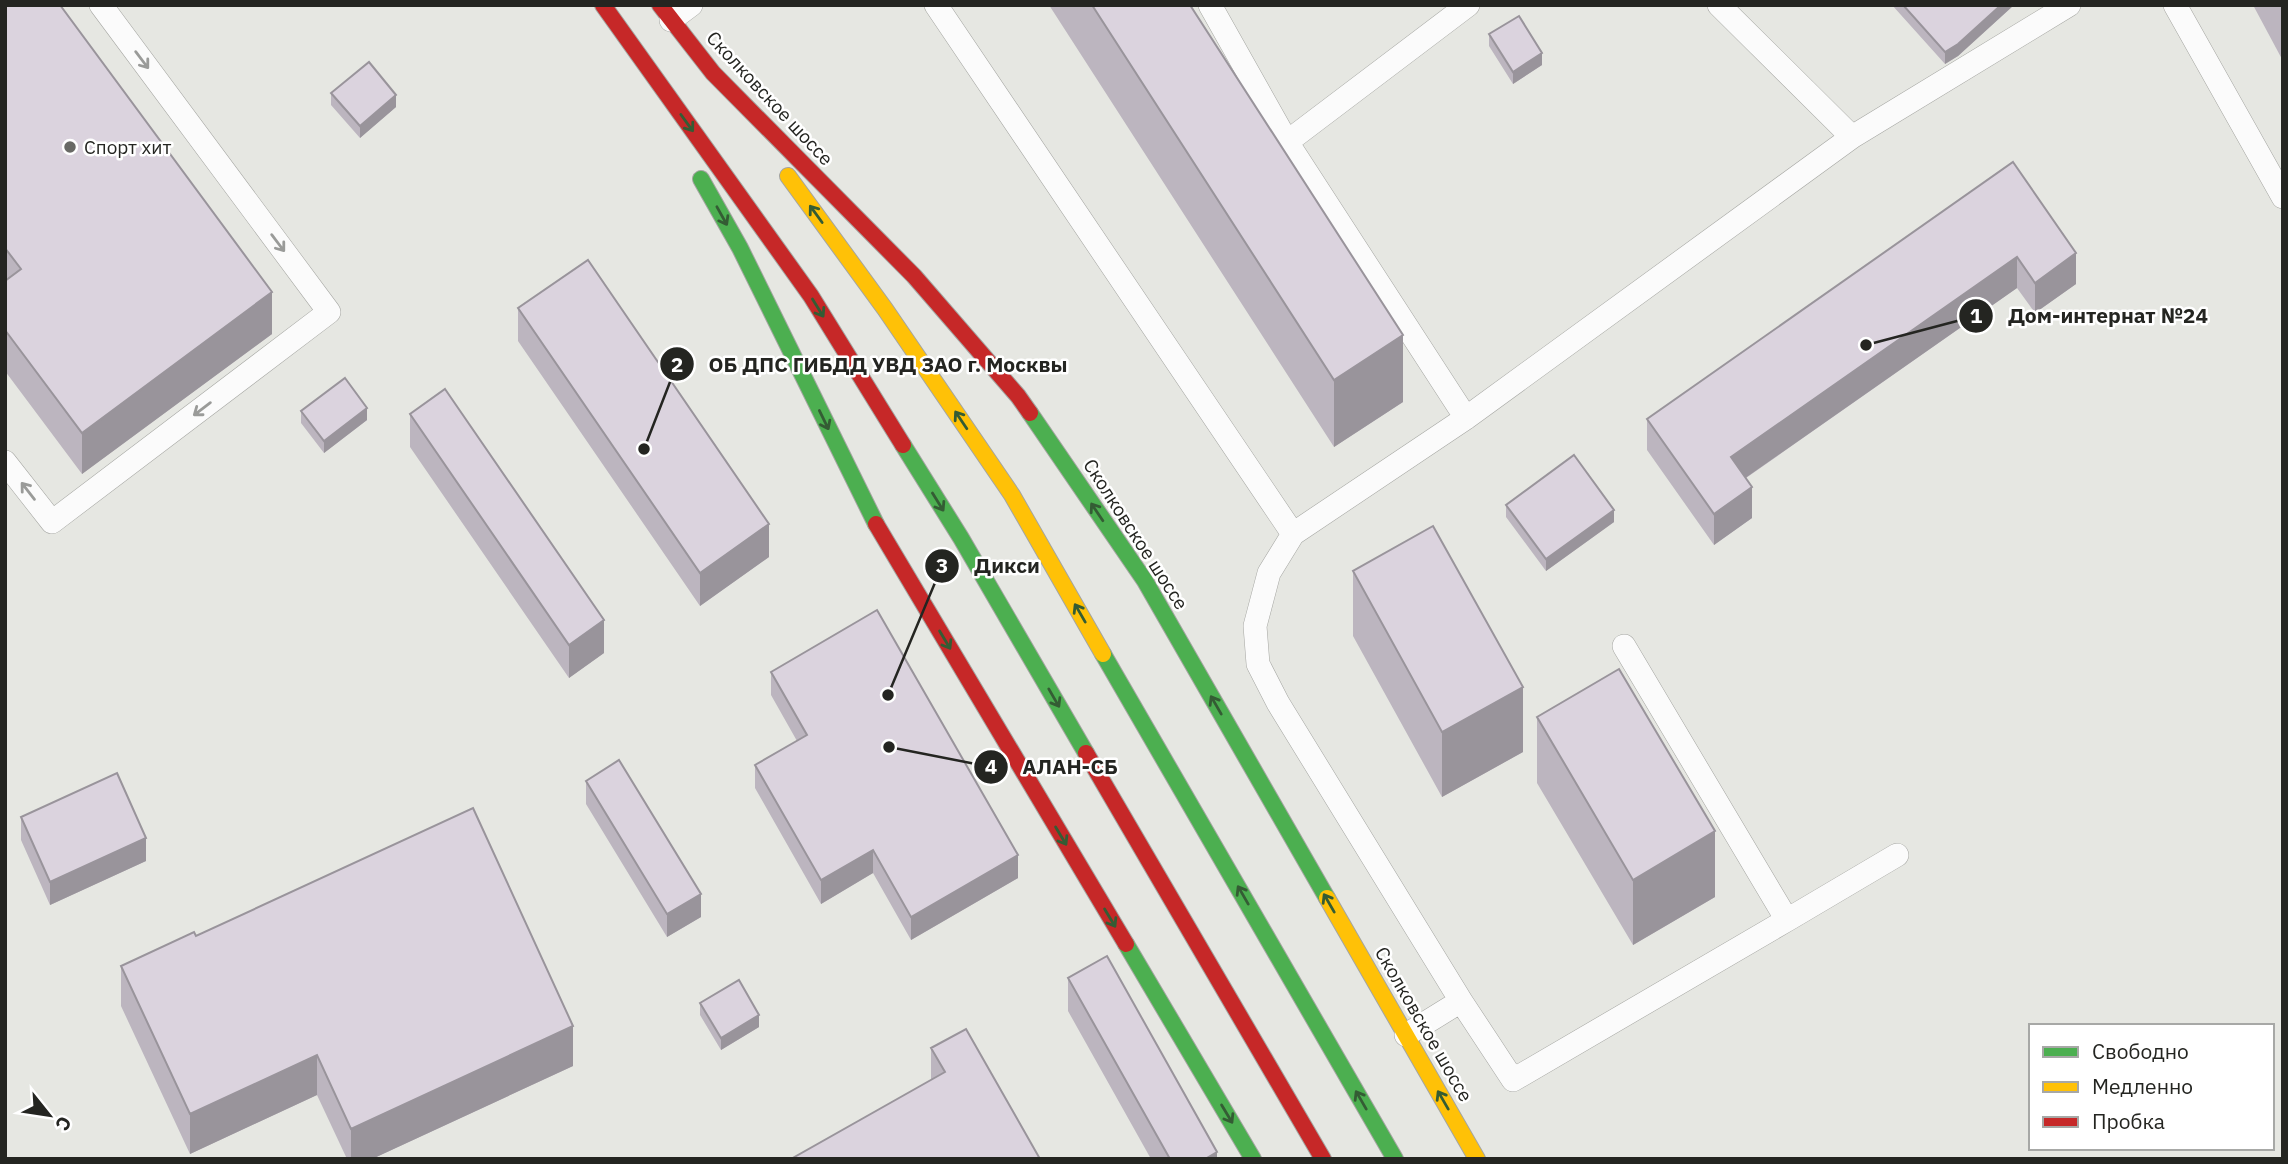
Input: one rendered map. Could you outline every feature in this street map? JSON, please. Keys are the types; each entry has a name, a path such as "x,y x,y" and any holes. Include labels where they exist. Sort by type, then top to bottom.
{"main road":[{"path":"604,6 679,140"},
{"path":"604,6 811,296 961,538 1323,1159"},
{"name":"Сколковское шоссе","path":"666,13 713,73 914,276 1018,396 1144,581 1477,1159"},
{"path":"713,73 885,309 1012,495 1395,1159"},
{"path":"692,164 740,248 867,509 1253,1159"}],"lane":[{"path":"5,462 51,522 329,312 101,5"},
{"path":"666,13 691,5"},
{"path":"936,5 1293,534"},
{"path":"1210,5 1287,142 1466,418"},
{"path":"1287,142 1468,5"},
{"path":"1719,5 1853,137"},
{"path":"1897,855 1513,1080 1461,1001 1278,703 1258,664 1255,625 1269,573 1293,534 1466,418 1853,137 2069,5"},
{"path":"2175,5 2283,197"},
{"path":"1624,646 1787,920"},
{"path":"1406,1035 1461,1001"}],"building":[{"name":"Спорт хит","path":"5,5 60,5 272,292 82,433 5,330 5,281 21,269 5,248"},
{"path":"1092,5 1190,5 1403,335 1334,380"},
{"path":"1903,5 2001,5 1958,44 1945,52"},
{"path":"1519,16 1542,53 1513,72 1489,34"},
{"path":"369,62 396,95 360,126 331,93"},
{"path":"2013,162 2076,253 2035,283 2017,257 1731,457 1752,487 1714,514 1647,419"},
{"path":"588,260 769,524 700,573 518,308"},
{"path":"345,378 367,408 324,441 301,411"},
{"path":"445,389 604,620 569,645 410,414"},
{"path":"1574,455 1614,510 1546,559 1506,505"},
{"path":"1433,526 1523,687 1442,732 1353,571"},
{"path":"877,610 1018,855 911,917 873,850 821,880 755,765 807,735 771,672"},
{"path":"1619,669 1715,831 1633,880 1537,717"},
{"path":"619,760 701,894 667,914 586,781"},
{"path":"117,773 146,838 50,882 21,817"},
{"path":"473,808 573,1026 351,1129 317,1055 190,1114 121,966 194,932 196,936"},
{"path":"1107,956 1217,1152 1205,1159 1170,1159 1068,978"},
{"path":"739,980 759,1015 721,1038 700,1003"},
{"path":"966,1029 1040,1159 791,1159 945,1072 931,1048"}],"traffic: fast":[{"path":"701,179 740,248 876,524"},
{"path":"1030,413 1145,581 1327,898"},
{"path":"903,445 961,538 1086,753"},
{"path":"1103,654 1395,1159"},
{"path":"1126,944 1253,1159"}],"traffic: slow":[{"path":"788,176 885,309 1012,495 1103,654"},
{"path":"1327,898 1477,1159"}],"traffic: jam":[{"path":"603,5 811,296 903,445"},
{"path":"660,5 713,73 914,276 1030,413"},
{"path":"876,524 1126,944"},
{"path":"1086,753 1323,1159"}],"place":[{"name":"Спорт хит","path":"70,147"},
{"name":"Дом-интернат №24","path":"1866,345"},
{"name":"ОБ ДПС ГИБДД УВД ЗАО г. Москвы","path":"644,449"},
{"name":"Дикси","path":"888,695"},
{"name":"АЛАН-СБ","path":"889,747"}]}
